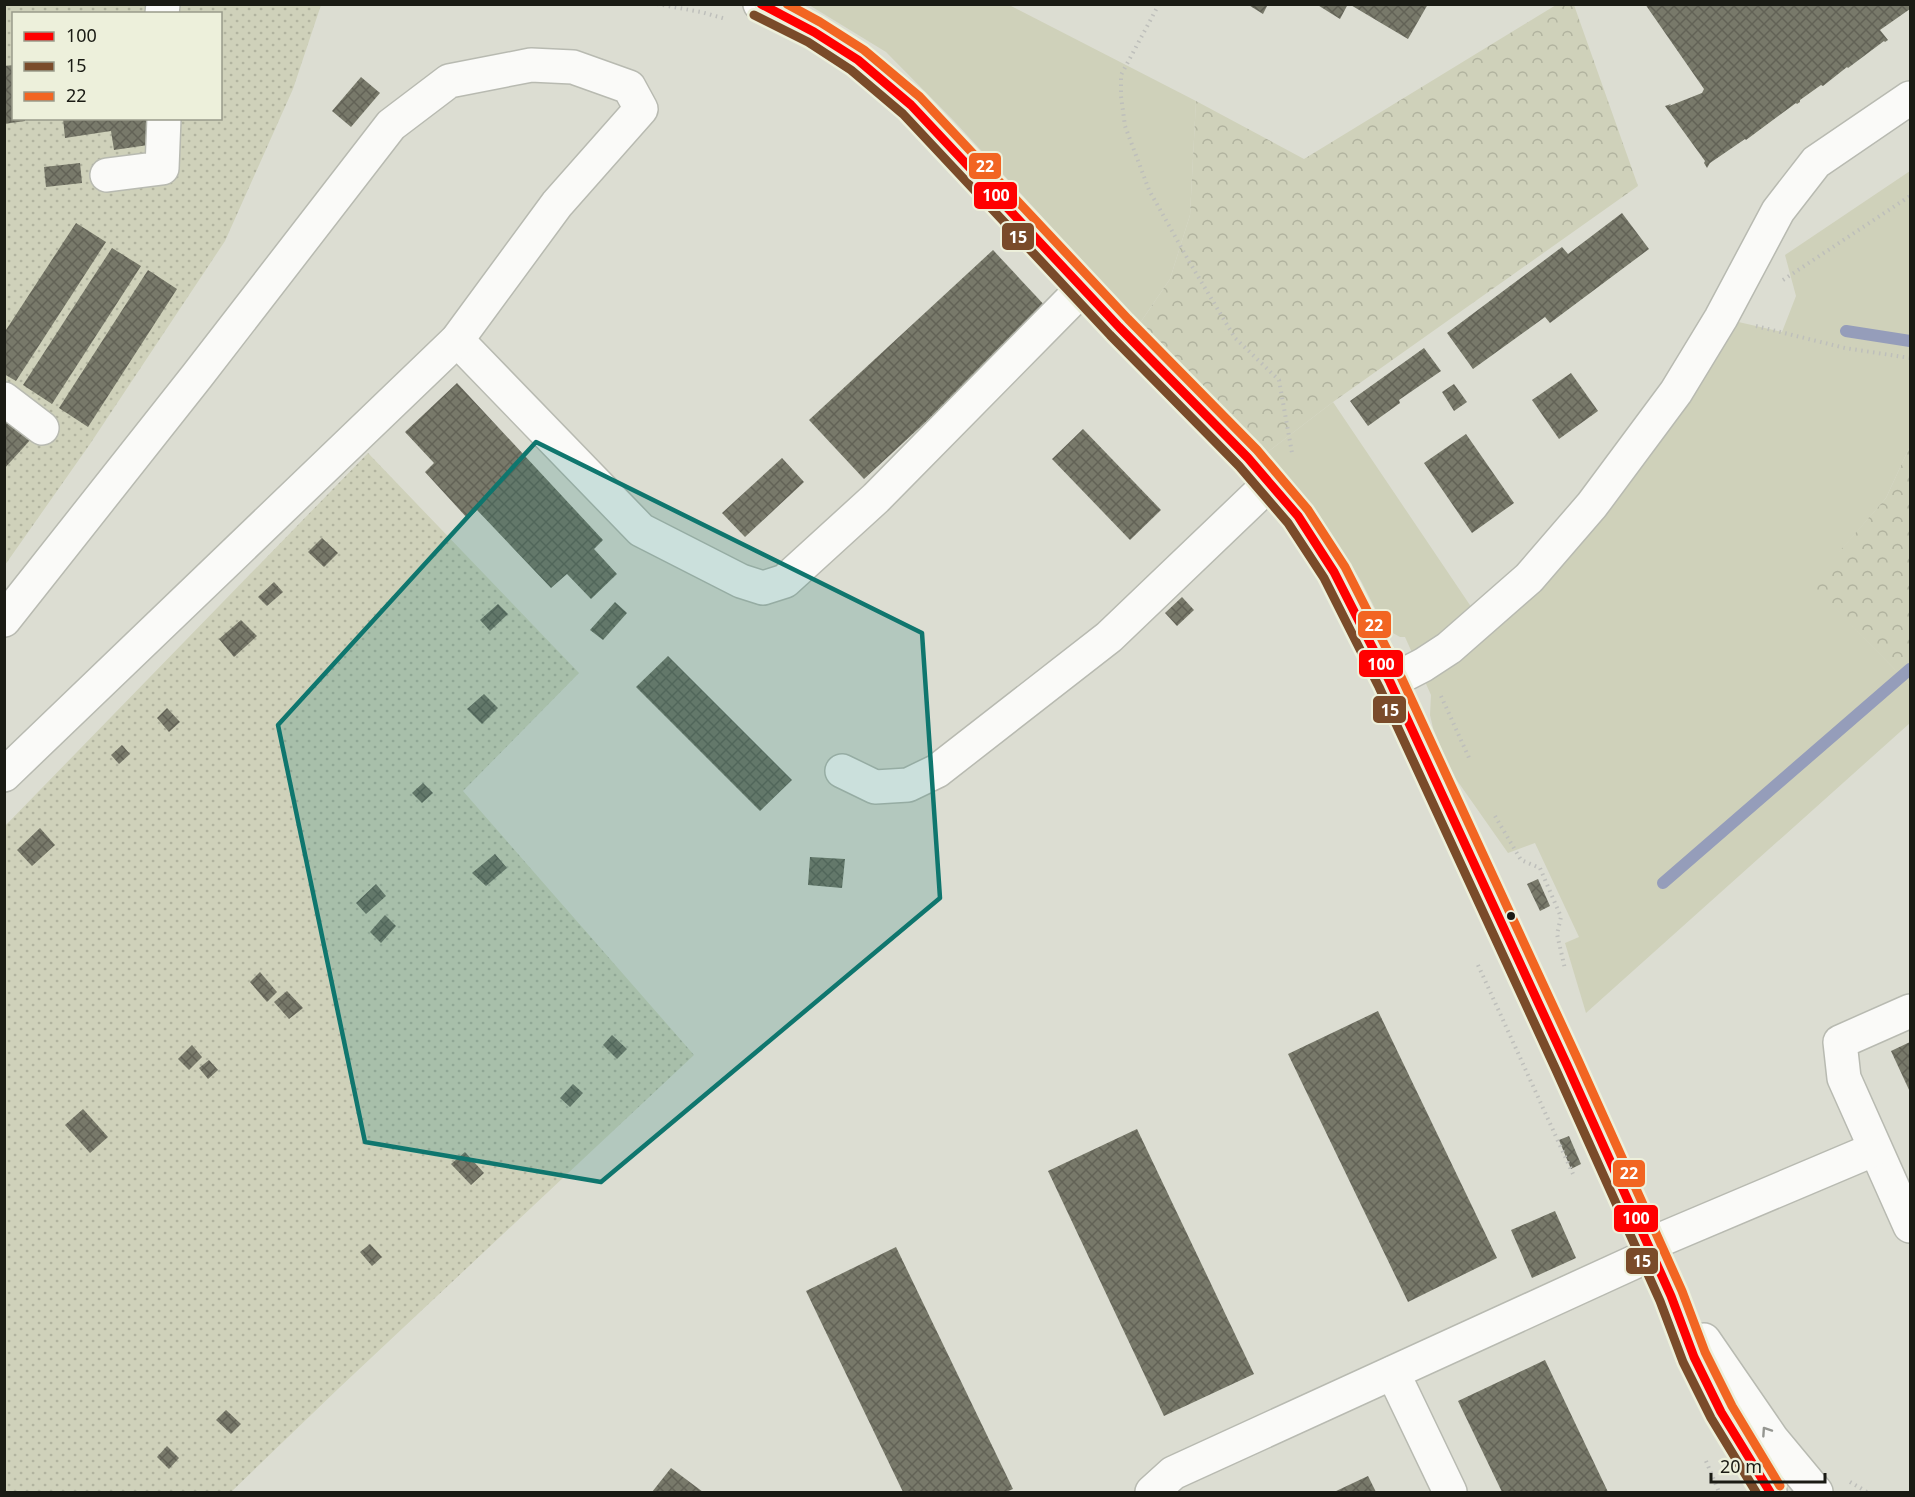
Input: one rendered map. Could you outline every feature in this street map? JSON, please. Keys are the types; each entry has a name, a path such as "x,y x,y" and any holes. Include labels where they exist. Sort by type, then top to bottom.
{"street":[{"path":"763,5 814,32 858,60 911,105 1083,288 1248,458 1298,516 1334,572 1390,682 1567,1065 1671,1296 1694,1357 1721,1412 1770,1492"},
{"path":"4,620 391,125 449,81 531,65 573,67 629,87 641,109 557,204 457,340 4,775"},
{"path":"1390,682 1449,648 1529,578 1592,505 1676,392 1720,318 1778,211 1815,162 1911,98"},
{"path":"107,175 162,168 164,120"},
{"path":"457,340 641,530 741,581 763,588 785,581 876,498 1083,288"},
{"path":"4,399 42,428"},
{"path":"842,771 875,787 908,785 937,771 1109,637 1270,483"},
{"path":"1911,1011 1840,1042 1844,1078 1911,1226"},
{"path":"1152,1492 1173,1473 1296,1415 1393,1373 1650,1250 1875,1149"},
{"path":"1671,1296 1722,1365 1772,1439 1816,1492"},
{"path":"1393,1373 1450,1492"}],"path":[{"path":"1160,4 1121,75 1125,126 1149,190 1235,338 1279,380 1292,453 1297,462"},
{"path":"1780,282 1911,196"},
{"path":"1720,318 1845,348 1911,358"},
{"path":"1423,665 1436,684 1472,766"},
{"path":"1491,806 1512,846"}],"highlighted area":[{"path":"536,442 922,633 940,898 601,1182 365,1142 278,725"}],"green space":[{"path":"5,5 321,5 293,89 225,241 90,444 5,565"},
{"path":"809,5 1009,5 1196,101 1190,215 1170,279 1140,323 954,121 886,52"},
{"path":"1556,5 1574,5 1638,186 1333,402 1265,454 1140,323 1170,279 1190,215 1196,101 1304,159"},
{"path":"1910,171 1910,446 1886,498 1812,584 1910,685 1910,723 1586,1013 1565,943 1579,937 1535,843 1508,853 1456,779 1433,728 1430,715 1431,695 1405,637 1400,637 1384,626 1361,581 1319,515 1265,454 1333,402 1480,620 1721,318 1782,332 1796,296 1785,255"},
{"path":"1910,446 1910,685 1811,584 1886,498"},
{"path":"368,453 579,673 463,791 694,1055 231,1492 5,1492 4,827"}],"building":[{"path":"1247,4 1268,4 1263,14"},
{"path":"1316,4 1348,4 1340,19"},
{"path":"1349,4 1428,4 1408,39"},
{"path":"1645,4 1910,4 1910,9 1880,30 1888,40 1710,163 1707,168 1705,161 1665,106 1702,93 1704,89"},
{"path":"12,65 12,120 25,121 4,124 4,66"},
{"path":"361,77 380,93 351,127 332,111"},
{"path":"63,120 151,120 155,144 114,150 111,131 65,138"},
{"path":"80,163 82,183 46,187 44,167"},
{"path":"1622,213 1649,249 1550,323 1545,317 1473,369 1447,333 1562,247 1568,254"},
{"path":"76,223 106,242 16,381 4,374 4,333"},
{"path":"112,248 141,266 52,404 23,385"},
{"path":"993,250 1048,309 864,479 809,420"},
{"path":"148,270 177,289 88,427 59,408"},
{"path":"1424,348 1441,371 1399,400 1400,403 1368,426 1350,401"},
{"path":"1571,373 1598,411 1559,439 1532,400"},
{"path":"457,383 603,540 594,549 617,574 591,599 567,574 551,588 477,510 468,519 425,472 434,463 405,432"},
{"path":"1454,384 1467,402 1454,411 1442,392"},
{"path":"4,417 32,438 4,469"},
{"path":"1083,429 1161,510 1130,540 1052,459"},
{"path":"1466,434 1514,503 1472,533 1424,463"},
{"path":"782,458 804,482 745,537 722,513"},
{"path":"322,538 338,553 324,567 308,552"},
{"path":"274,582 283,592 267,606 258,597"},
{"path":"1182,597 1194,610 1177,626 1165,613"},
{"path":"615,602 627,613 603,640 590,630"},
{"path":"498,604 508,614 490,631 480,620"},
{"path":"241,620 257,636 234,657 219,639"},
{"path":"668,656 792,780 760,811 636,687"},
{"path":"484,694 498,708 482,724 467,709"},
{"path":"167,708 180,722 169,732 157,718"},
{"path":"122,745 130,754 119,764 111,755"},
{"path":"423,783 433,793 422,803 412,793"},
{"path":"40,828 55,845 32,866 17,850"},
{"path":"495,854 507,868 486,886 472,873"},
{"path":"810,857 845,859 842,888 808,885"},
{"path":"1538,879 1550,906 1540,911 1527,884"},
{"path":"376,884 386,896 366,914 356,903"},
{"path":"385,915 396,926 381,943 370,932"},
{"path":"260,972 277,992 267,1002 250,982"},
{"path":"287,991 303,1008 289,1019 274,1002"},
{"path":"1378,1011 1497,1258 1408,1302 1288,1054"},
{"path":"612,1035 627,1049 617,1059 603,1045"},
{"path":"1910,1042 1910,1092 1891,1051"},
{"path":"192,1045 202,1057 189,1070 178,1059"},
{"path":"209,1060 218,1070 208,1079 199,1068"},
{"path":"573,1084 583,1093 570,1107 560,1098"},
{"path":"83,1109 108,1137 90,1153 65,1125"},
{"path":"1137,1129 1254,1374 1164,1416 1048,1171"},
{"path":"1569,1136 1581,1164 1571,1169 1559,1140"},
{"path":"465,1152 484,1173 471,1185 451,1164"},
{"path":"1555,1211 1576,1258 1532,1278 1511,1230"},
{"path":"370,1244 382,1257 372,1266 360,1252"},
{"path":"896,1247 1013,1489 1006,1492 903,1492 806,1291"},
{"path":"1545,1360 1608,1492 1502,1492 1458,1401"},
{"path":"226,1410 241,1424 231,1434 216,1420"},
{"path":"167,1446 179,1458 169,1469 157,1457"},
{"path":"671,1468 703,1492 652,1492"},
{"path":"1368,1476 1376,1492 1334,1492"}],"waterway":[{"path":"1846,331 1910,341"},
{"path":"1663,883 1910,669"}],"transit line":[{"name":"100","path":"761,4 814,32 858,60 911,105 1119,327 1248,458 1298,516 1334,572 1390,682 1567,1065 1671,1296 1694,1357 1721,1412 1770,1492"},
{"name":"22","path":"787,4 864,50 920,97 1128,319 1257,450 1308,510 1345,567 1401,677 1578,1060 1682,1291 1705,1352 1732,1406 1780,1486"},
{"name":"15","path":"754,15 808,42 851,70 903,114 1110,335 1239,466 1288,523 1324,578 1379,687 1556,1070 1660,1301 1683,1362 1711,1418 1756,1492"}]}
